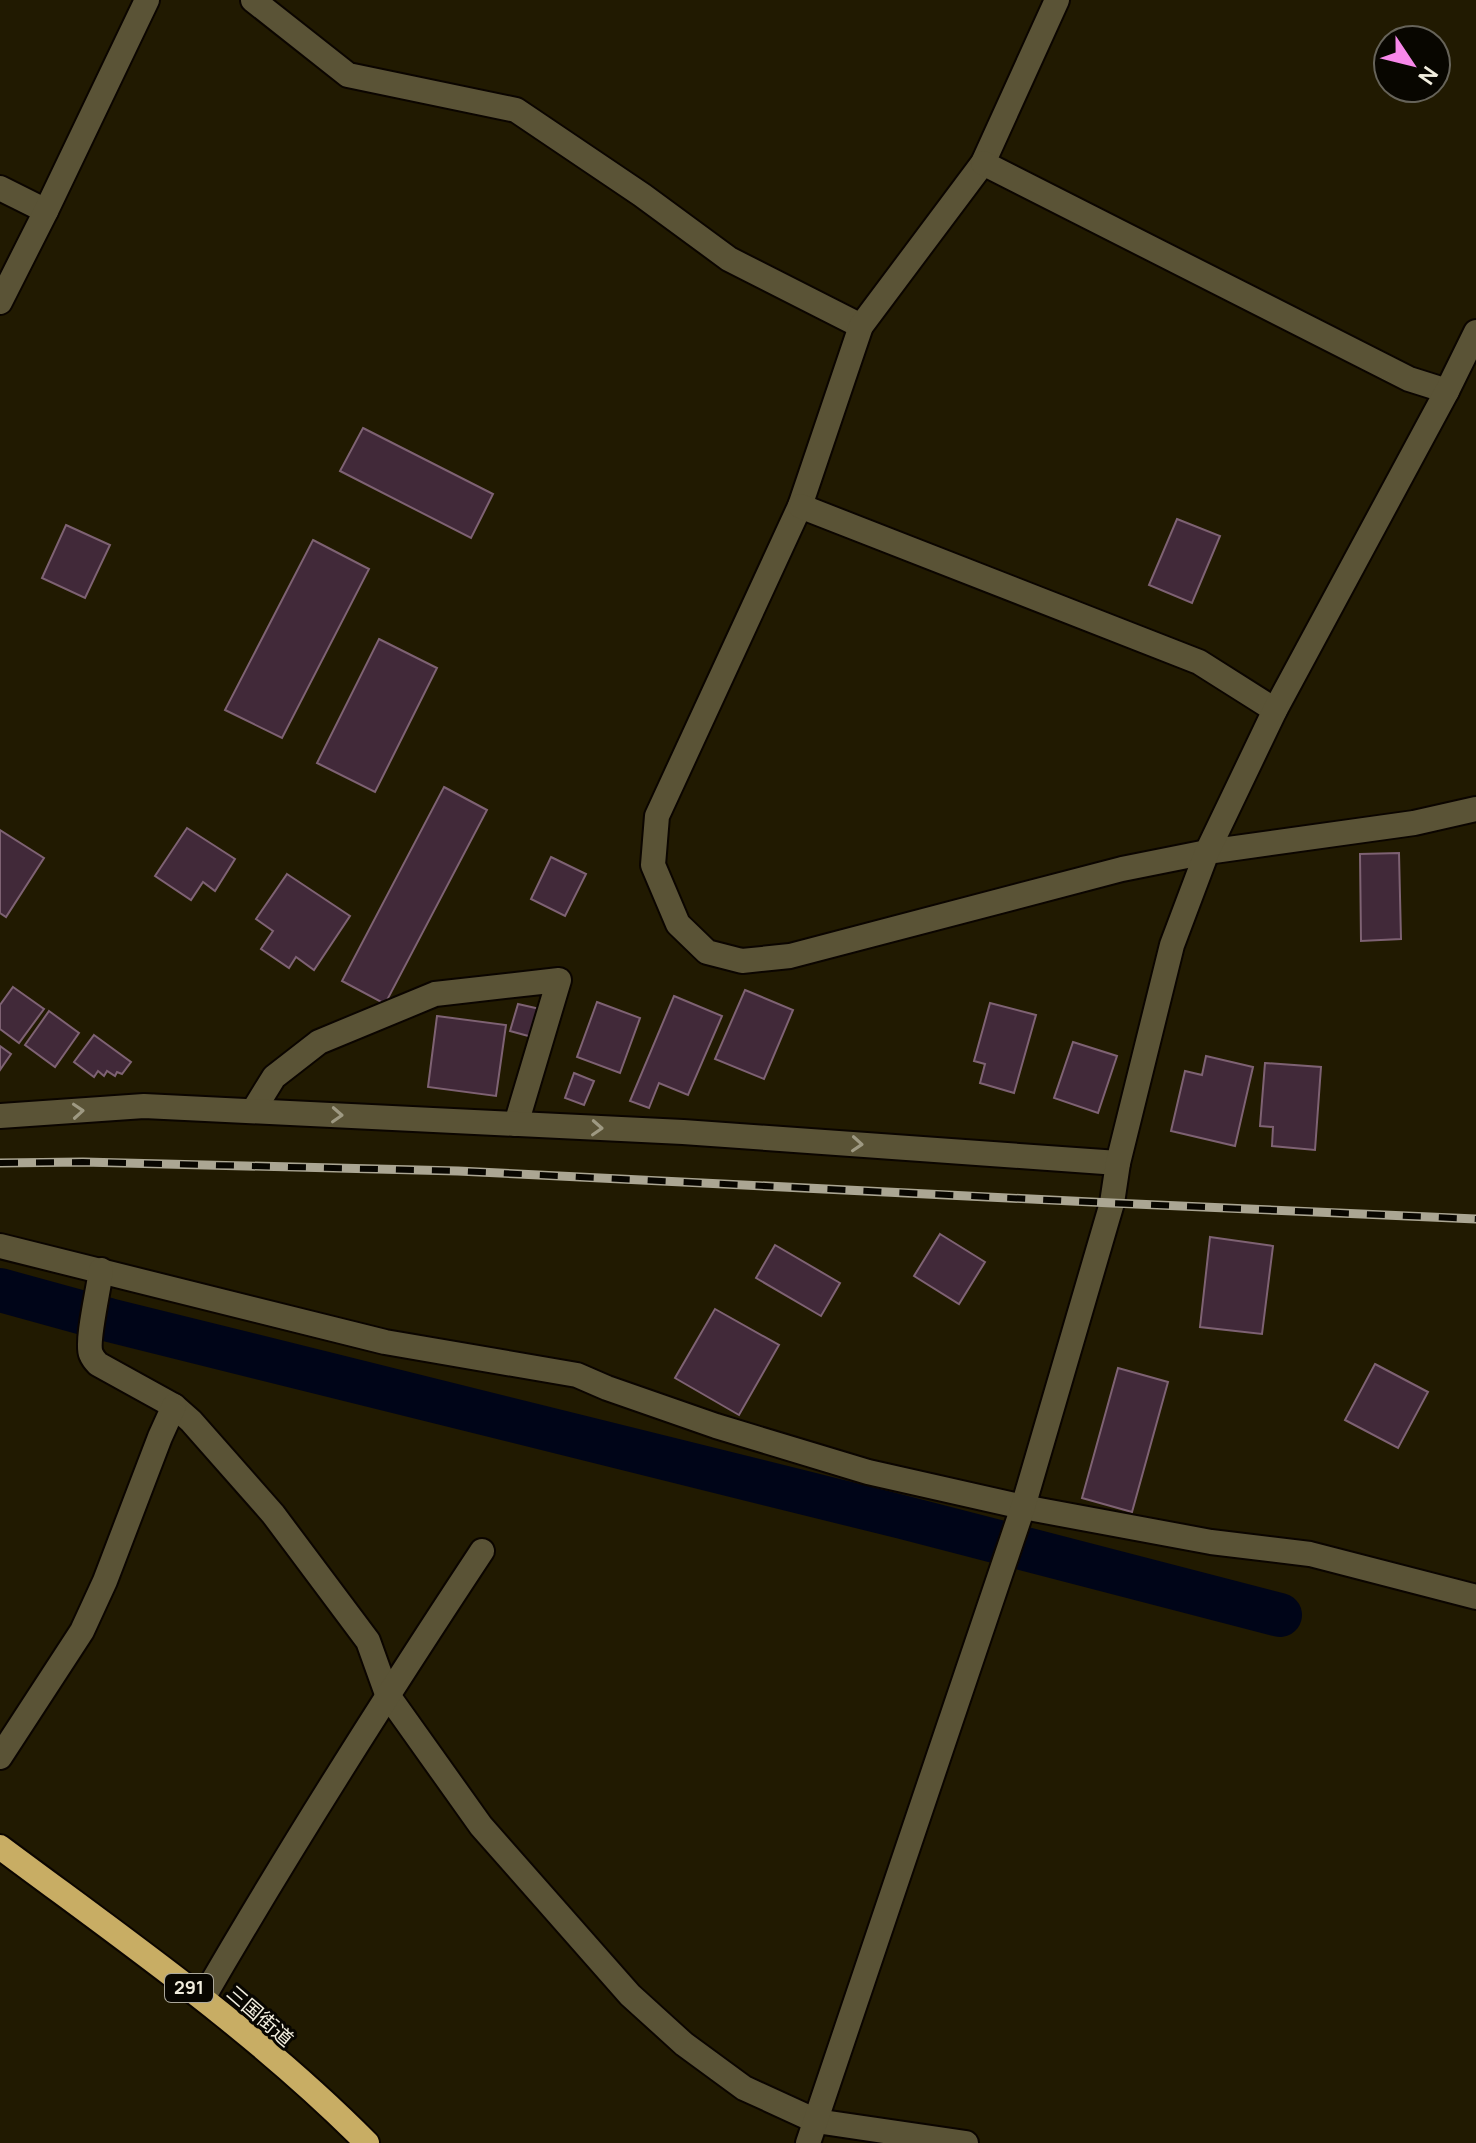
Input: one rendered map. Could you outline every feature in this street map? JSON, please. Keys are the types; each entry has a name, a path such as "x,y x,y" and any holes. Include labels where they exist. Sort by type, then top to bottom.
{"highway":[{"name":"三国街道","path":"0,1847 203,1998 367,2143"}],"street":[{"path":"0,302 147,0"},
{"path":"253,0 348,75 516,110 642,195 729,259 861,326"},
{"path":"1057,0 983,163 861,326 800,506 657,816 653,865 678,924 707,952 742,961 790,956 1122,869 1207,852 1414,823 1476,809"},
{"path":"983,163 1409,379 1447,391"},
{"path":"0,188 46,211"},
{"path":"812,2132 1019,1516 1112,1203 1118,1163 1172,945 1207,852 1275,710 1476,332"},
{"path":"800,506 1199,662 1275,710"},
{"path":"253,1111 274,1077 319,1042 435,994 559,980 516,1124"},
{"path":"0,1116 144,1106 699,1133 1118,1163"},
{"path":"0,1246 100,1281 177,1292 385,1342 577,1375 716,1426 1019,1516 1310,1554 1476,1597"},
{"path":"100,1281 89,1351 98,1364 174,1406 273,1514 368,1641 387,1694 481,1826 630,1995 684,2044 812,2132 966,2143"},
{"path":"0,1757 82,1631 174,1406"},
{"path":"203,1998 387,1694 482,1551"}],"building":[{"path":"363,428 493,494 471,538 340,471"},
{"path":"1177,519 1220,536 1192,603 1149,585"},
{"path":"66,525 110,545 85,598 42,578"},
{"path":"313,540 369,569 282,738 225,710"},
{"path":"379,639 437,668 375,792 317,763"},
{"path":"444,787 487,810 385,1004 342,981"},
{"path":"187,828 235,859 215,891 203,882 191,900 155,876"},
{"path":"0,830 44,858 6,917 0,913"},
{"path":"1399,853 1401,939 1361,941 1360,854"},
{"path":"551,857 586,874 565,916 531,899"},
{"path":"287,874 350,916 314,970 296,957 289,968 261,949 273,931 256,919"},
{"path":"13,987 44,1009 19,1043 0,1029 0,1005"},
{"path":"745,990 793,1010 764,1079 715,1059"},
{"path":"674,996 722,1016 688,1095 659,1083 649,1108 630,1101"},
{"path":"597,1002 640,1018 620,1073 577,1057"},
{"path":"990,1003 1036,1015 1014,1093 980,1083 985,1064 974,1061"},
{"path":"518,1004 540,1009 532,1037 510,1031"},
{"path":"49,1011 79,1033 55,1067 25,1045"},
{"path":"437,1016 506,1025 496,1096 428,1087"},
{"path":"94,1035 131,1062 122,1074 117,1072 115,1076 107,1071 104,1076 98,1071 94,1077 74,1062"},
{"path":"1073,1042 1117,1056 1098,1113 1054,1098"},
{"path":"0,1046 11,1054 0,1070"},
{"path":"1206,1056 1253,1067 1235,1146 1171,1131 1185,1071 1202,1075"},
{"path":"1265,1063 1321,1067 1315,1150 1272,1146 1273,1127 1260,1126"},
{"path":"574,1073 594,1081 584,1105 565,1098"},
{"path":"940,1234 985,1262 959,1304 914,1276"},
{"path":"1210,1237 1273,1246 1262,1334 1200,1327"},
{"path":"775,1245 840,1283 821,1316 756,1278"},
{"path":"715,1309 779,1345 739,1415 675,1378"},
{"path":"1375,1364 1428,1392 1398,1448 1345,1420"},
{"path":"1118,1368 1168,1382 1132,1512 1082,1498"}],"waterway":[{"path":"0,1290 1280,1615"}],"railway":[{"path":"0,1163 83,1162 458,1171 1476,1219"}]}
